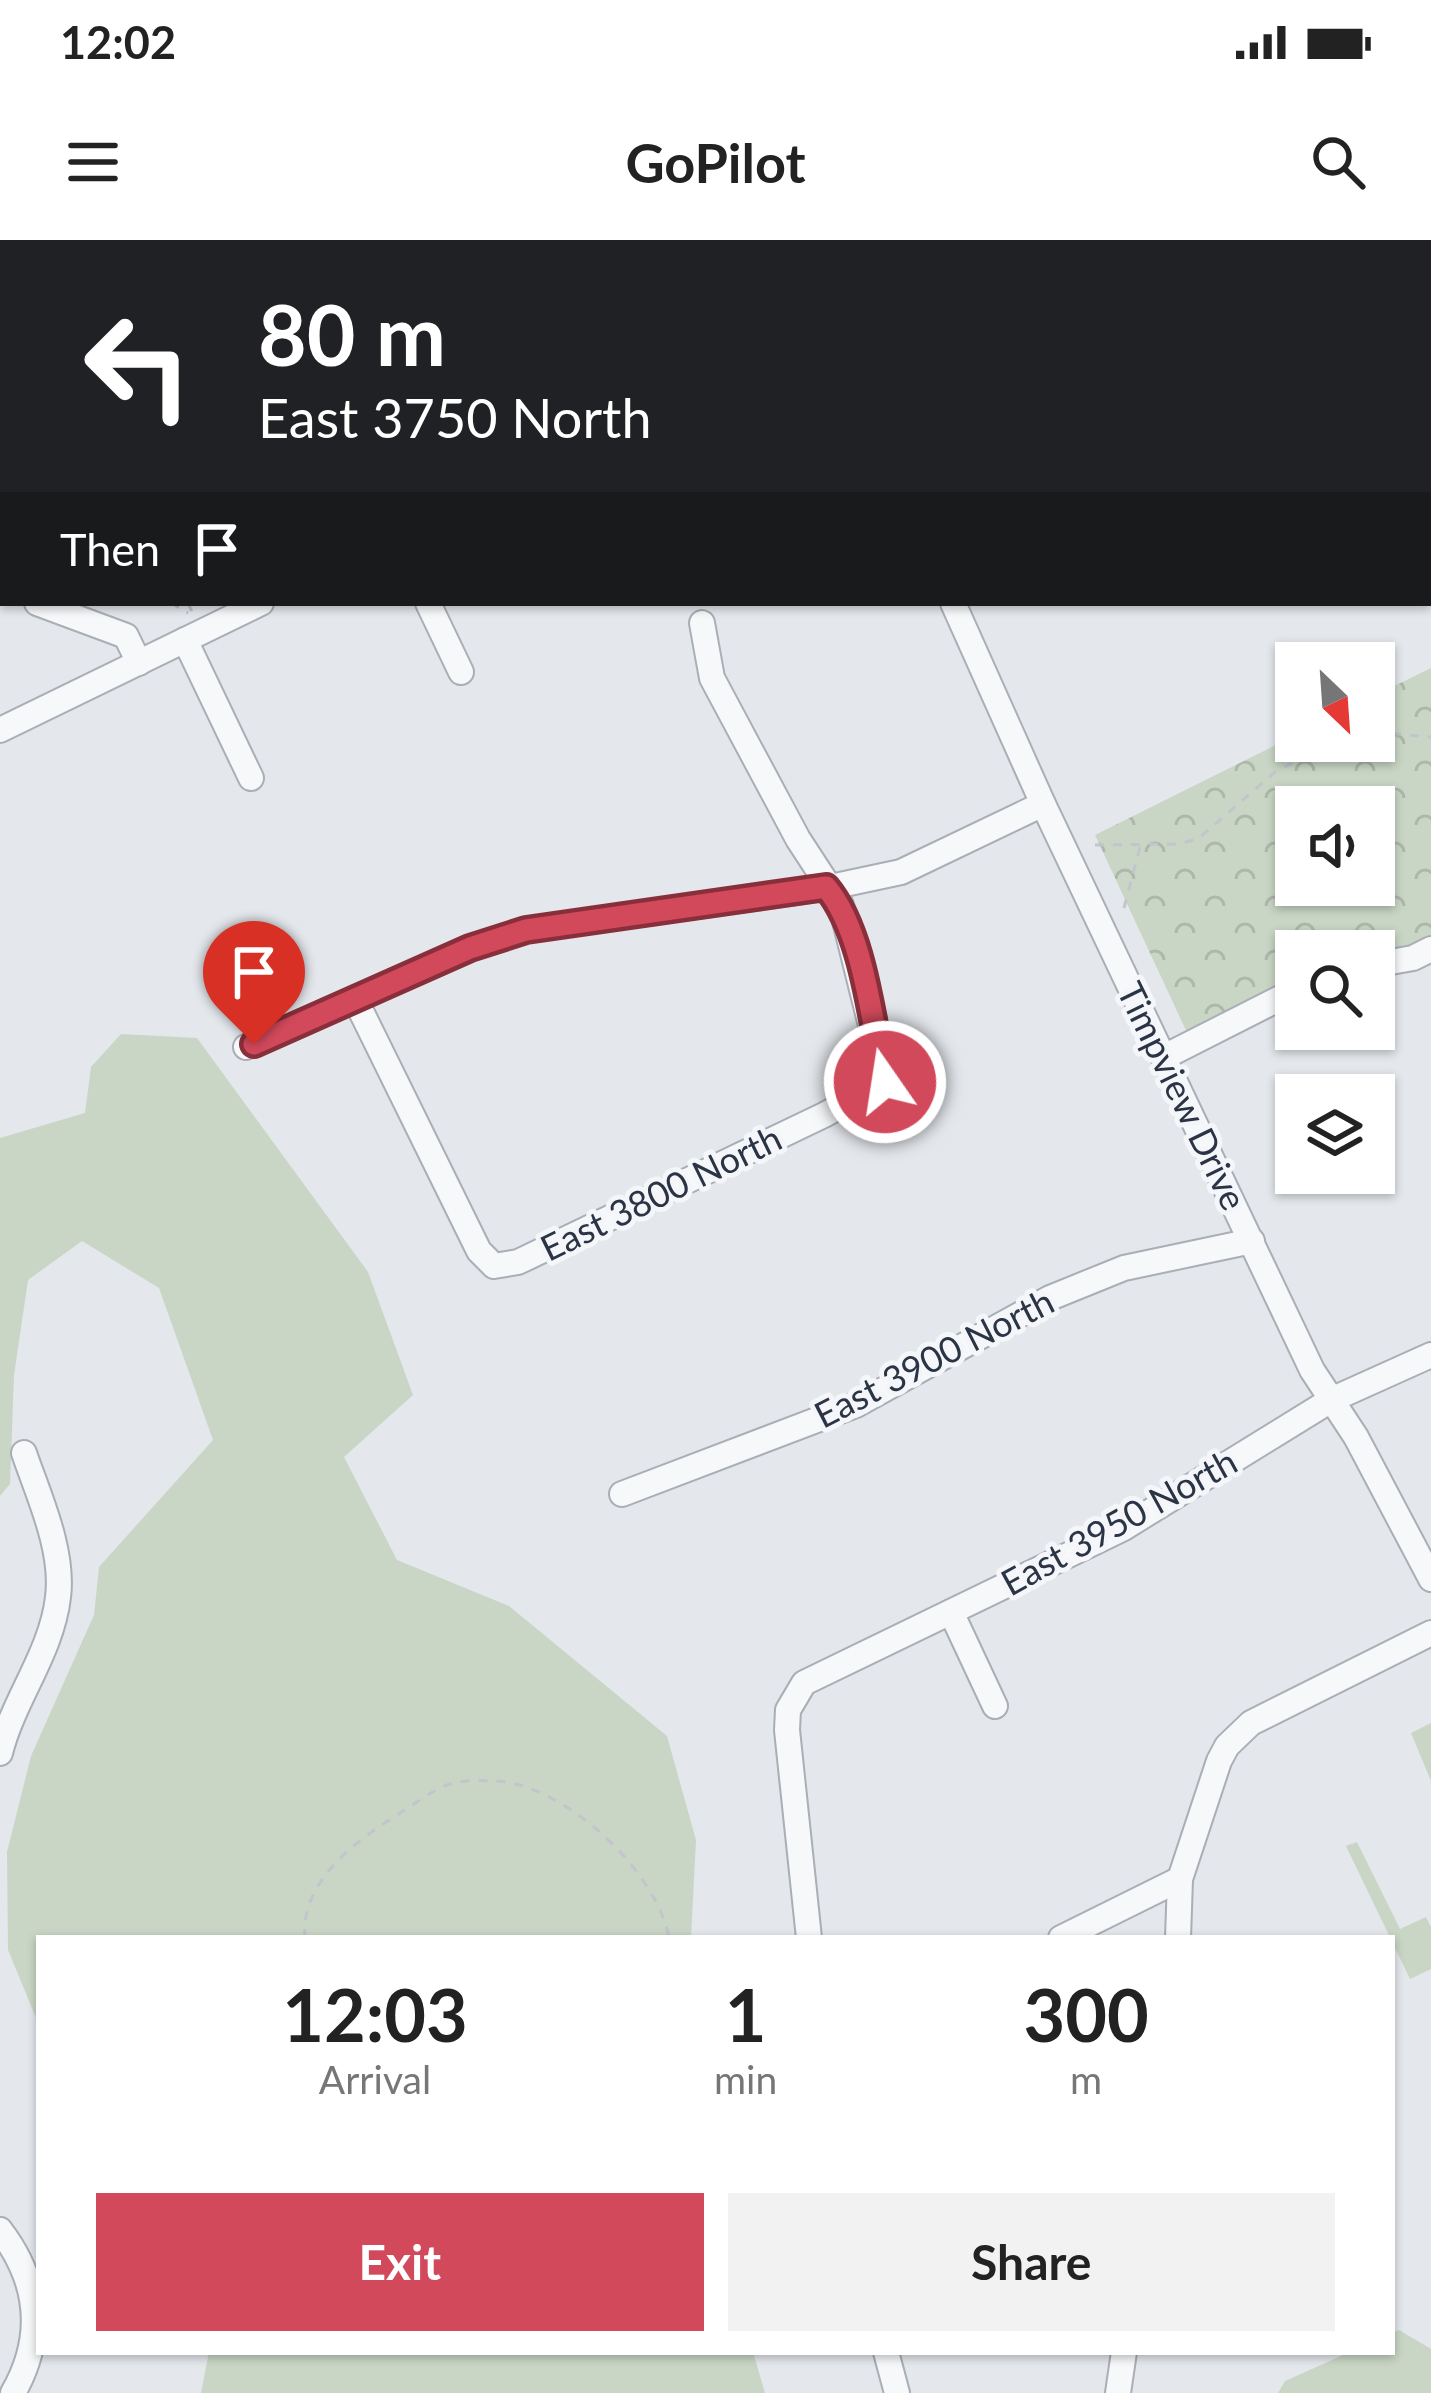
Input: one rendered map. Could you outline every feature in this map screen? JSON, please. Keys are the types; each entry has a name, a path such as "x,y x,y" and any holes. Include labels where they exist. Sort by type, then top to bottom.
{"street":[{"path":"46,606 126,636 139,663"},
{"path":"429,606 461,672"},
{"name":"Timpview Drive","path":"954,606 1043,804 1312,1370 1409,1532 1431,1579"},
{"path":"0,730 185,640 229,610"},
{"path":"702,623 712,677 826,887"},
{"path":"185,640 251,778"},
{"path":"246,1047 470,948 526,930 901,872 1043,804"},
{"name":"East 3800 North","path":"356,1001 479,1252 494,1266 518,1262 885,1082 850,930 842,905 826,887"},
{"path":"1395,961 1431,949"},
{"path":"1164,1057 1275,1002"},
{"name":"East 3900 North","path":"622,1494 856,1405 1069,1291 1124,1268 1252,1240"},
{"name":"East 3950 North","path":"809,1935 787,1730 788,1710 804,1682 1122,1529 1331,1400 1431,1354"},
{"path":"0,1754 8,1720 45,1643 58,1600 58,1570 24,1453"},
{"path":"951,1612 995,1706"},
{"path":"1178,1935 1180,1879 1219,1760 1238,1733 1431,1633"},
{"path":"1067,1935 1180,1879"},
{"path":"0,2230 26,2272 36,2309 30,2356 14,2393"},
{"path":"887,2355 897,2393"},
{"path":"1118,2393 1124,2355"}],"path":[{"path":"176,606 195,617 190,606"},
{"path":"1395,734 1431,737"},
{"path":"1095,845 1178,844 1198,839 1275,772 1294,762"},
{"path":"1124,908 1141,845"},
{"path":"305,1935 303,1916 311,1895 362,1837 448,1785 500,1780 529,1789 562,1808 628,1857 647,1882 668,1935"}],"green space":[{"path":"1431,668 1431,944 1395,954 1395,930 1275,930 1275,996 1190,1039 1095,835 1275,745 1275,762 1395,762 1395,686"},
{"path":"121,1034 197,1038 368,1272 413,1395 344,1457 397,1560 509,1606 667,1736 696,1840 691,1935 36,1935 36,2018 8,1950 7,1852 31,1756 94,1615 99,1567 213,1440 159,1288 82,1241 28,1280 14,1375 10,1484 0,1496 0,1138 85,1113 91,1067"},
{"path":"1431,1723 1431,1781 1411,1733"},
{"path":"1357,1842 1400,1929 1426,1917 1431,1927 1431,1969 1410,1979 1395,1948 1395,1935 1389,1935 1346,1846"},
{"path":"1395,2332 1431,2349 1431,2393 1278,2393 1285,2381 1343,2355 1395,2355"},
{"path":"208,2355 754,2355 765,2393 201,2393"}],"route":[{"path":"254,1044 470,948 526,930 826,887 842,905 850,930 885,1082"}]}
